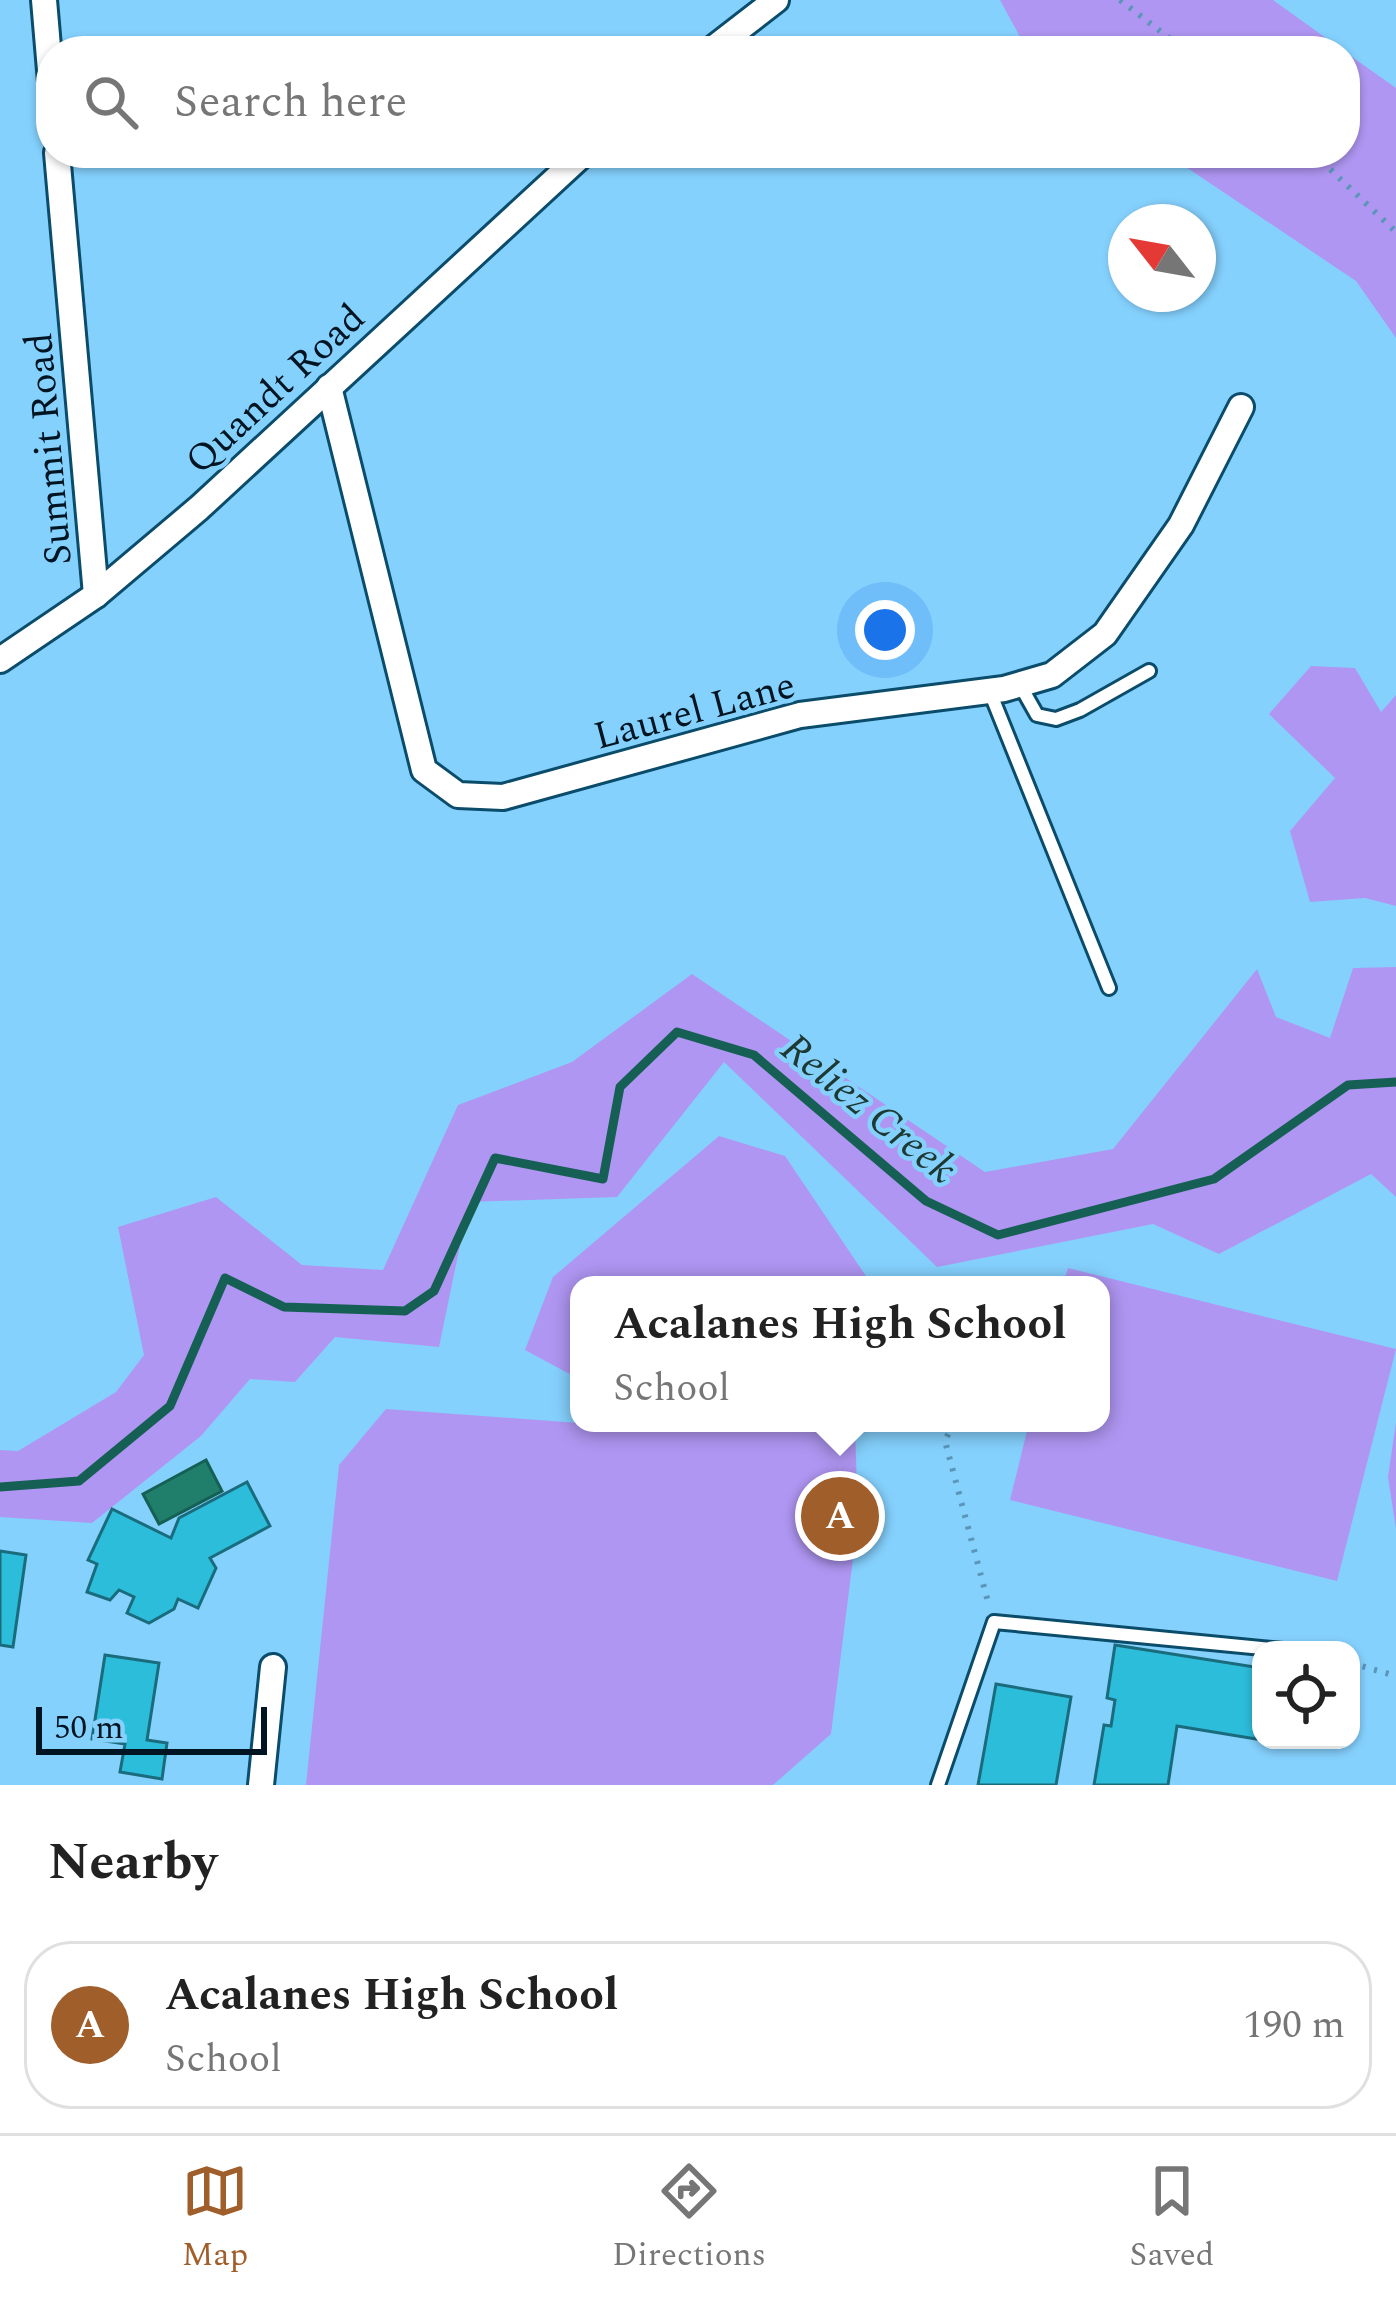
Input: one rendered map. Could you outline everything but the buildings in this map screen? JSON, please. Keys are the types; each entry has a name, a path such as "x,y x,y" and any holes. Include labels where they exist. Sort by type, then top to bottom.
{"street":[{"path":"44,0 47,36"},
{"path":"729,36 776,0"},
{"name":"Summit Road","path":"58,168 96,595"},
{"name":"Quandt Road","path":"0,660 96,595 199,508 568,168"},
{"name":"Laurel Lane","path":"329,387 424,770 458,795 503,797 800,716 990,690 1052,675 1105,634 1181,525 1241,406"},
{"path":"261,1785 273,1667"}],"lane":[{"path":"1019,684 1037,716 1056,719 1149,671"},
{"path":"990,690 1109,988"},
{"path":"938,1785 994,1622 1252,1647"}],"path":[{"path":"1120,0 1167,36"},
{"path":"1328,168 1396,232"},
{"path":"948,1432 944,1441 994,1622"},
{"path":"1360,1666 1396,1676"}],"shaded area":[{"path":"1000,0 1273,0 1323,36 1019,36"},
{"path":"1360,63 1396,88 1396,338 1356,281 1187,168 1360,168"},
{"path":"1311,666 1355,668 1381,712 1396,695 1396,906 1365,898 1310,902 1290,831 1335,778 1269,714"},
{"path":"1396,967 1396,1197 1371,1174 1219,1254 1153,1224 937,1267 724,1062 617,1197 469,1202 439,1347 335,1337 295,1382 250,1379 201,1436 92,1523 0,1517 0,1450 18,1451 116,1392 144,1355 118,1227 216,1197 302,1265 383,1270 458,1105 572,1062 692,974 985,1172 1113,1149 1257,969 1276,1017 1330,1038 1353,968"},
{"path":"719,1136 785,1156 866,1276 570,1276 570,1374 525,1350 553,1277"},
{"path":"1068,1268 1100,1276 1066,1276"},
{"path":"1110,1278 1396,1349 1337,1581 1010,1500 1027,1432 1110,1432"},
{"path":"386,1409 570,1422 570,1432 855,1432 858,1519 831,1734 773,1785 306,1785 339,1465"},
{"path":"1396,1422 1396,1529 1388,1477"},
{"path":"206,1460 222,1491 159,1524 143,1494"}],"waterway":[{"name":"Reliez Creek","path":"0,1487 79,1481 170,1406 225,1278 284,1307 405,1311 434,1291 495,1158 603,1179 620,1087 677,1032 754,1055 926,1201 998,1235 1214,1179 1348,1085 1396,1082"}],"place":[{"name":"Acalanes High School","path":"840,1516"}]}
